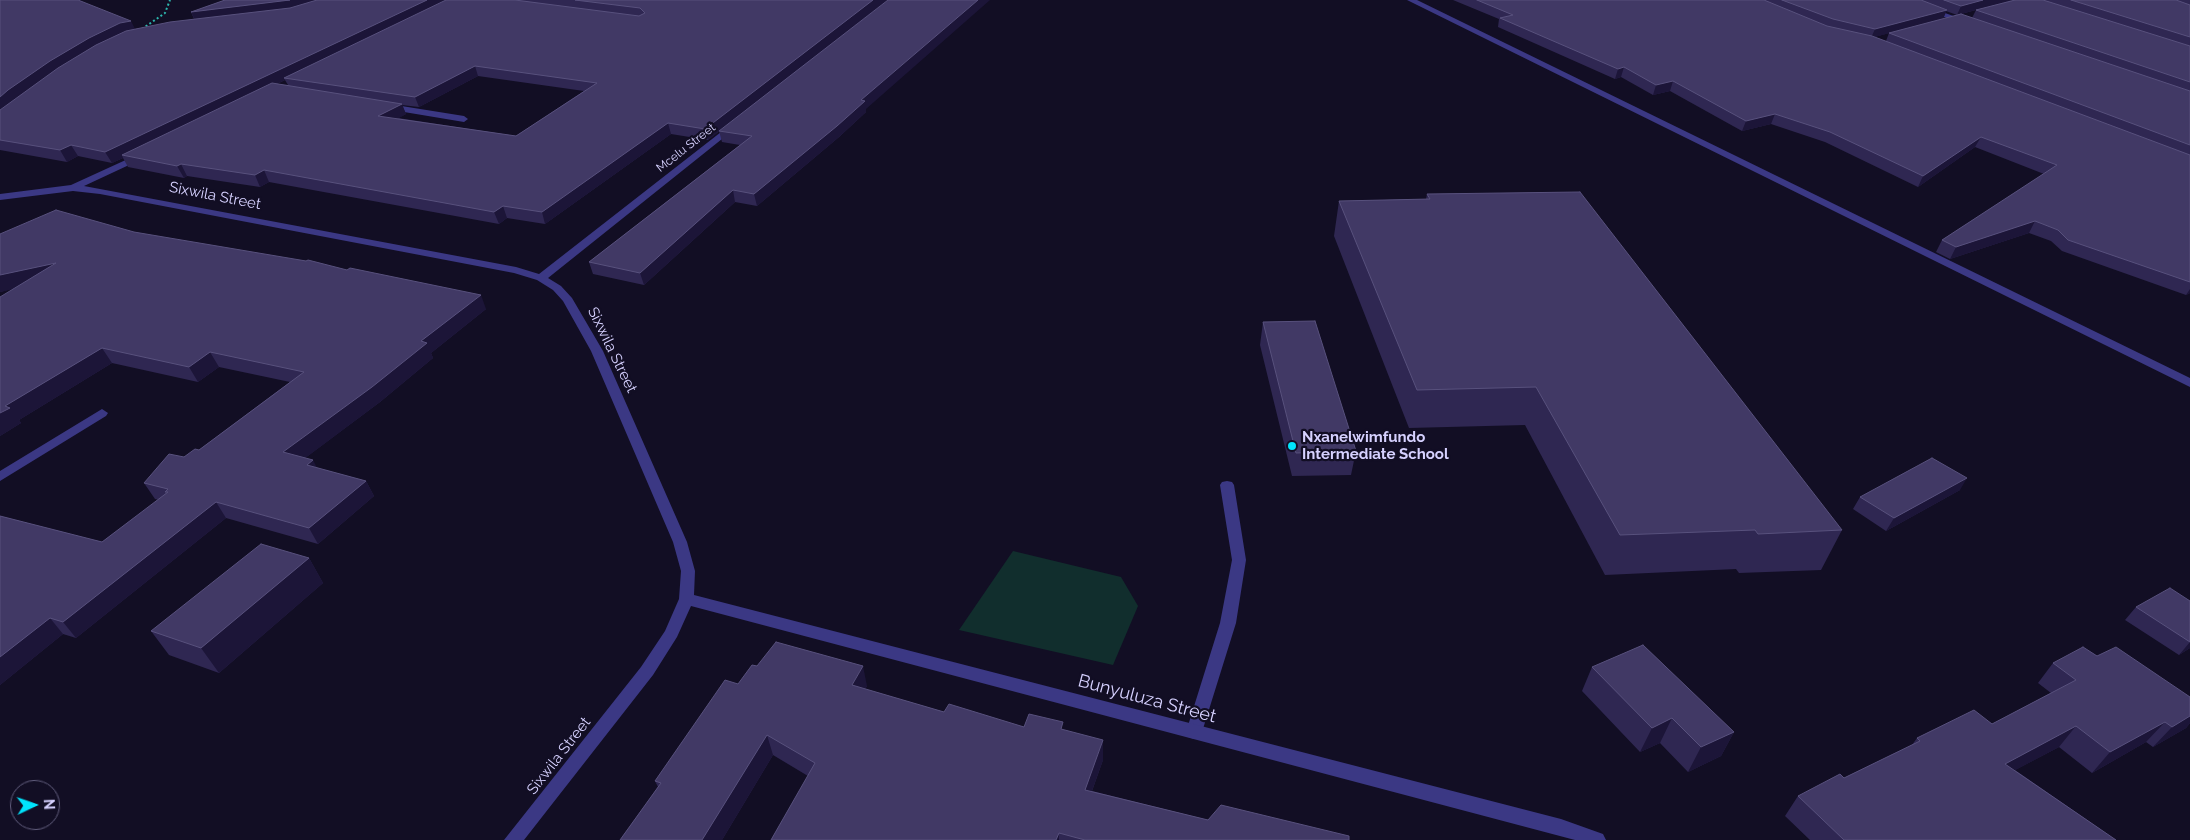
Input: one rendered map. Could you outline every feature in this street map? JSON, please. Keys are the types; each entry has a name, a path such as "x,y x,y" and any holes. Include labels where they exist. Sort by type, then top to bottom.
{"street":[{"path":"1411,0 2190,383"},
{"path":"1902,0 1974,25"},
{"path":"1936,24 1973,14"},
{"path":"376,105 464,119"},
{"name":"Mcelu Street","path":"541,278 741,121"},
{"path":"73,188 153,150"},
{"name":"Sixwila Street","path":"0,197 73,188 100,191 516,270 541,278 557,288 568,300 597,351 680,542 688,571 686,599 672,633 647,671 513,840"},
{"path":"0,477 102,413"},
{"path":"1194,732 1228,623 1239,560 1227,485"},
{"name":"Bunyuluza Street","path":"686,599 1561,827 1597,840"}],"path":[{"path":"136,32 165,13 170,0"}],"green space":[{"path":"1013,551 1121,577 1138,606 1113,665 959,630"}],"building":[{"path":"0,0 78,0 131,21 120,23 89,38 50,61 0,97"},
{"path":"225,0 290,0 191,12"},
{"path":"317,0 427,0 105,152 71,145 60,150 0,140 0,110 58,68 96,45 126,31 170,22 290,8"},
{"path":"446,0 515,0 639,16 645,13 640,8 575,0 873,0 705,129 668,123 542,212 503,206 494,212 264,170 255,175 181,164 177,166 122,155 272,83 402,104 378,116 516,136 597,83 475,66 415,97 284,78"},
{"path":"888,0 978,0 861,100 865,101 837,126 754,194 733,190 640,273 589,262 752,136 719,131"},
{"path":"1477,0 1764,0 1827,26 1872,36 2190,155 2190,282 2068,240 2058,230 2035,221 1956,247 1942,240 2057,165 1981,137 1923,176 1830,132 1775,114 1746,121 1673,81 1656,85 1624,67 1618,69 1500,18 1513,15"},
{"path":"1782,0 1921,0 1947,10 1875,29 1833,19"},
{"path":"1944,0 1983,0 1961,6"},
{"path":"2015,0 2043,0 2190,46 2190,82 1976,10"},
{"path":"2071,0 2176,0 2190,5 2190,37"},
{"path":"1961,14 2190,91 2190,145 1889,33"},
{"path":"1580,192 1842,530 1758,534 1755,530 1620,535 1536,387 1417,390 1339,201 1430,199 1427,194"},
{"path":"56,210 134,232 308,260 347,270 350,268 481,295 421,341 427,343 372,387 283,452 313,460 307,465 366,481 309,528 216,502 63,622 50,618 0,657 0,516 102,542 168,492 165,492 168,489 144,483 169,454 184,457 195,449 199,450 304,372 210,352 189,367 102,348 5,406 10,408 0,413 0,297 56,263 0,275 0,234"},
{"path":"1315,321 1356,451 1296,453 1263,322"},
{"path":"1932,458 1967,478 1894,518 1860,497"},
{"path":"261,544 309,558 201,648 151,631"},
{"path":"2170,588 2190,601 2190,642 2136,607"},
{"path":"776,642 863,666 852,685 944,712 949,704 1024,727 1029,714 1063,722 1061,729 1103,740 1085,790 1208,820 1221,805 1349,836 1349,840 1085,840 1059,833 1056,840 771,840 815,763 767,735 702,840 620,840 661,783 655,781 725,680 738,684 752,665 757,666"},
{"path":"1643,645 1734,732 1701,747 1672,718 1652,728 1592,667"},
{"path":"2083,647 2097,656 2116,647 2190,697 2190,716 2172,727 2165,722 2110,752 2076,726 2005,764 2116,840 1844,840 1798,796 1840,774 1844,778 1920,741 1917,738 1974,710 1992,724 2076,680 2053,663"}],"place":[{"name":"Nxanelwimfundo Intermediate School","path":"1292,446"}]}
